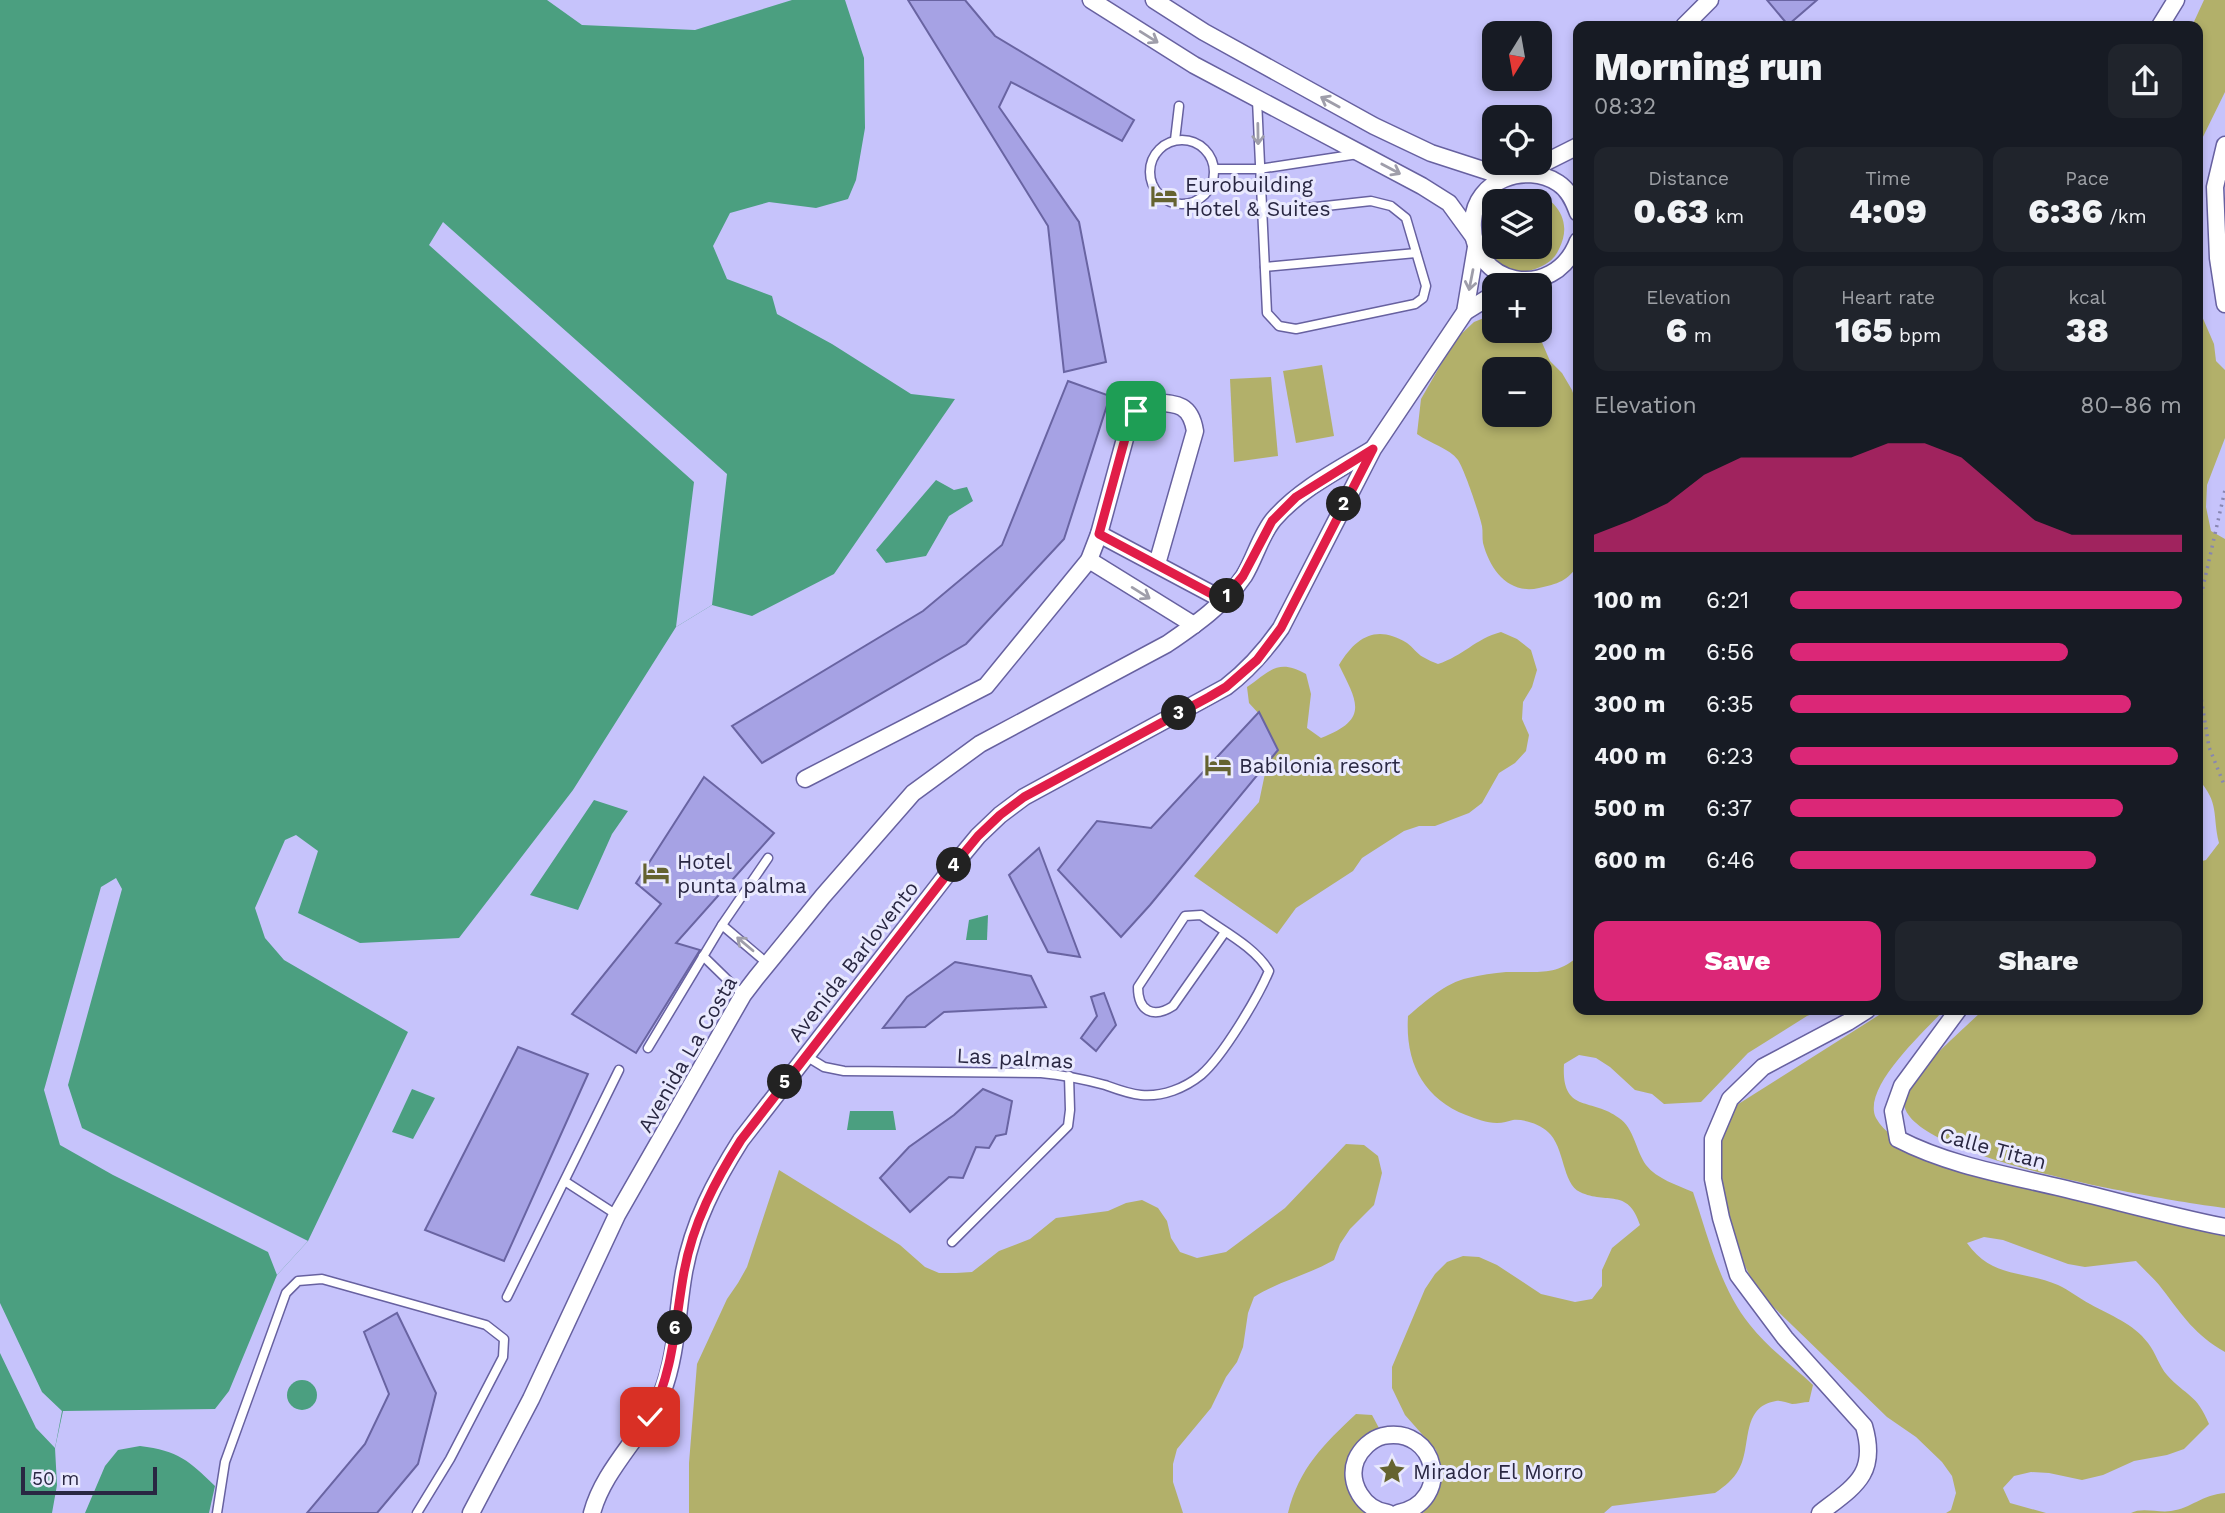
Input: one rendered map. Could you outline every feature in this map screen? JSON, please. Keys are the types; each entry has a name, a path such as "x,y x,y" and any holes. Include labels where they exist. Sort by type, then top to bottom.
{"street":[{"path":"1091,0 1194,65 1422,186 1449,203 1487,264 1499,273"},
{"path":"1154,0 1204,32 1374,126 1431,153 1505,177 1514,175"},
{"path":"1689,21 1710,0"},
{"path":"2163,21 2176,0"},
{"path":"2225,145 2215,187 2218,258 2225,304"},
{"path":"1552,159 1573,148"},
{"path":"1542,175 1560,184 1573,199"},
{"name":"Avenida Barlovento","path":"1465,313 1475,242 1473,218 1479,201 1490,187 1505,177"},
{"path":"1552,274 1559,271 1573,256"},
{"name":"Avenida Barlovento","path":"592,1513 601,1489 650,1417 663,1390 693,1235 722,1170 741,1140 959,859 1000,815 1050,782 1226,687 1257,660 1281,628 1373,449 1465,313 1482,302"},
{"path":"804,779 986,686 1089,560 1099,534 1129,424 1136,411 1148,402 1181,405 1192,415 1195,431 1157,564"},
{"name":"Avenida La Costa","path":"471,1513 531,1399 617,1215 743,995 823,896 913,793 980,744 1167,644 1194,625 1223,600 1243,576 1272,521 1296,497 1373,449"},
{"path":"1099,534 1223,600"},
{"path":"1089,560 1194,625"},
{"path":"1820,1513 1848,1491 1868,1465 1869,1444 1864,1426 1785,1339 1738,1275 1713,1179 1713,1139 1730,1099 1763,1067 1859,1015"},
{"name":"Calle Titan","path":"1954,1015 1902,1086 1893,1111 1898,1139 1919,1150 1992,1171 2225,1227"},
{"path":"1388,1513 1368,1505 1359,1494 1355,1486 1354,1468 1362,1449 1373,1440 1398,1434 1419,1444 1430,1458 1433,1469 1428,1495 1419,1505 1405,1512"}],"lane":[{"path":"1257,100 1259,169 1267,313 1279,326 1296,328 1415,304 1423,298 1426,286 1406,218 1391,206 1371,201 1262,213"},
{"path":"1175,140 1179,106"},
{"path":"1175,140 1193,141 1208,152 1215,169 1211,187 1198,200 1180,204 1163,198 1152,183 1150,165 1159,149 1175,140"},
{"path":"1215,169 1259,169 1360,153"},
{"path":"1265,267 1416,253"},
{"path":"648,1048 722,925 768,858"},
{"name":"Las palmas","path":"806,1056 824,1067 844,1070 1041,1073 1069,1076 1142,1095 1166,1094 1185,1087 1203,1073 1234,1032 1263,986 1269,971 1262,959 1225,932 1200,915 1185,916 1138,986 1138,999 1143,1007 1153,1013 1163,1013 1174,1006 1225,932"},
{"path":"722,925 768,964"},
{"path":"703,956 743,995"},
{"path":"507,1297 619,1070"},
{"path":"952,1241 1068,1126 1069,1076"},
{"path":"566,1182 617,1215"},
{"path":"217,1513 225,1462 285,1293 298,1281 322,1279 486,1325 504,1339 503,1357 450,1460 417,1513"}],"path":[{"path":"2203,587 2225,490"},
{"path":"2203,713 2208,747 2225,787"}],"shaded area":[{"path":"0,0 547,0 582,25 695,30 792,0 845,0 864,58 865,128 856,180 848,199 816,208 769,202 730,213 713,246 727,279 772,296 777,314 832,344 911,394 955,399 834,574 752,616 712,605 676,627 573,790 459,938 360,943 298,913 318,851 296,835 285,840 255,908 265,938 284,960 408,1032 308,1241 277,1275 229,1391 215,1409 63,1411 55,1448 57,1485 52,1513 0,1513"},
{"path":"2204,0 2225,0 2225,92 2203,137 2203,21 2194,21"},
{"path":"1552,203 1563,219 1564,229 1556,255 1552,259"},
{"path":"1495,259 1552,259 1540,267 1521,271 1504,267"},
{"path":"1482,319 1482,343 1542,343 1548,357 1482,357 1482,427 1552,427 1552,363 1572,390 1573,571 1562,581 1528,589 1519,588 1502,578 1486,553 1478,512 1458,460 1450,452 1417,434 1421,399 1458,337 1474,322"},
{"path":"2203,319 2214,344 2216,361 2225,370 2225,438 2207,485 2206,507 2211,531 2225,539 2225,1208 2154,1197 2046,1174 1992,1159 1947,1142 1916,1123 1904,1102 1907,1092 1925,1067 1978,1015 2203,1015 2203,861 2219,843 2212,802 2205,787"},
{"path":"1322,365 1334,436 1296,443 1283,371"},
{"path":"1271,377 1278,456 1234,462 1230,379"},
{"path":"936,480 954,490 967,487 973,501 949,516 926,556 886,563 876,550"},
{"path":"1501,632 1517,639 1531,650 1537,670 1532,687 1523,702 1522,719 1529,735 1526,751 1515,763 1499,773 1482,803 1469,813 1435,826 1419,826 1404,831 1362,858 1353,871 1296,908 1277,934 1194,876 1259,802 1271,745 1260,715 1249,703 1247,687 1275,668 1288,667 1306,674 1311,694 1307,728 1321,738 1337,731 1353,716 1354,699 1339,665 1352,647 1368,636 1386,634 1396,637 1421,656 1438,664"},
{"path":"594,800 628,811 612,834 578,910 530,895"},
{"path":"988,915 987,940 966,940 969,920"},
{"path":"1573,960 1573,1015 1810,1015 1748,1053 1701,1102 1664,1104 1652,1094 1635,1090 1596,1058 1579,1055 1564,1064 1564,1080 1567,1091 1573,1098 1619,1118 1628,1128 1651,1170 1693,1192 1716,1261 1731,1295 1757,1333 1813,1385 1809,1402 1792,1404 1776,1401 1757,1411 1752,1419 1739,1469 1715,1493 1612,1506 1604,1513 1423,1513 1434,1492 1440,1471 1436,1450 1405,1415 1392,1388 1392,1367 1425,1289 1435,1274 1447,1262 1463,1256 1479,1257 1497,1265 1541,1294 1575,1302 1592,1299 1602,1286 1602,1270 1612,1248 1640,1225 1635,1213 1623,1201 1590,1196 1574,1188 1554,1139 1541,1127 1517,1120 1485,1122 1451,1108 1438,1099 1420,1076 1414,1063 1408,1033 1408,1016 1436,993 1460,980 1506,972 1553,970"},
{"path":"1879,1015 1939,1015 1897,1061 1878,1091 1874,1106 1876,1118 1883,1128 1898,1140 1914,1149 2225,1233 2225,1352 2197,1332 2157,1282 2136,1261 2085,1267 2068,1264 2003,1240 1984,1237 1967,1243 1987,1263 2058,1285 2136,1330 2151,1347 2164,1371 2200,1407 2209,1424 2184,1449 2134,1461 2103,1475 2082,1480 2031,1472 2014,1476 2003,1488 2010,1503 2046,1513 1946,1513 1951,1510 1956,1493 1952,1476 1942,1462 1916,1437 1887,1417 1758,1292 1740,1256 1717,1176 1721,1126 1732,1108"},
{"path":"412,1089 435,1098 413,1139 392,1132"},
{"path":"850,1111 893,1111 896,1130 847,1130"},
{"path":"1346,1144 1364,1145 1378,1156 1382,1173 1374,1205 1350,1229 1334,1260 1254,1297 1237,1362 1226,1377 1211,1408 1177,1449 1173,1464 1173,1482 1183,1513 689,1513 689,1463 697,1364 727,1299 747,1267 779,1170 900,1245 925,1267 939,1273 956,1273 972,1272 999,1251 1030,1239 1056,1218 1108,1211 1142,1200 1158,1208 1167,1221 1171,1238 1180,1252 1197,1258 1226,1252 1285,1208"},
{"path":"302,1380 313,1384 317,1395 313,1406 302,1410 291,1406 287,1395 291,1384"},
{"path":"1356,1414 1372,1415 1380,1430 1363,1447 1361,1488 1386,1513 1288,1513 1299,1483 1314,1458"},
{"path":"140,1446 182,1458 215,1486 209,1513 85,1513 105,1466 118,1450"},
{"path":"2225,1493 2225,1513 2131,1513 2140,1510 2178,1509 2209,1496"}],"pier":[{"path":"443,222 727,474 712,605 676,627 694,482 429,245"},
{"path":"116,878 122,889 68,1085 82,1128 308,1241 277,1275 268,1252 113,1175 60,1145 44,1090 101,887"},
{"path":"0,1303 42,1392 62,1411 55,1448 36,1428 0,1353"}],"building":[{"path":"908,0 965,0 995,36 1134,120 1122,141 1011,82 999,107 1079,222 1106,362 1064,372 1048,226"},
{"path":"1767,0 1817,0 1793,21 1785,21"},
{"path":"1068,381 1110,396 1064,539 966,644 762,763 732,726 923,611 1002,545"},
{"path":"1259,712 1278,750 1121,937 1058,870 1097,821 1151,828"},
{"path":"704,777 774,833 676,943 700,950 636,1053 572,1014 661,904 636,883"},
{"path":"1039,848 1080,957 1048,952 1009,875"},
{"path":"955,962 1031,976 1046,1007 944,1012 925,1027 883,1028 907,997"},
{"path":"1104,993 1116,1025 1096,1051 1081,1038 1097,1016 1091,997"},
{"path":"518,1047 588,1074 504,1261 425,1230"},
{"path":"983,1089 1012,1101 1006,1134 996,1136 989,1148 976,1147 963,1178 949,1177 910,1212 880,1178 909,1147 954,1115"},
{"path":"397,1313 436,1393 418,1464 377,1513 307,1513 365,1444 389,1394 364,1332"}],"place":[{"name":"Eurobuilding Hotel & Suites","path":"1164,196"},
{"name":"Babilonia resort","path":"1218,765"},
{"name":"Hotel punta palma","path":"656,873"},
{"name":"Mirador El Morro","path":"1392,1471"}],"route":[{"path":"650,1417 667,1376 693,1235 722,1170 741,1140 959,859 1000,815 1050,782 1226,687 1257,660 1281,628 1373,449 1296,497 1272,521 1243,576 1223,600 1099,534 1129,424 1136,411"}]}
